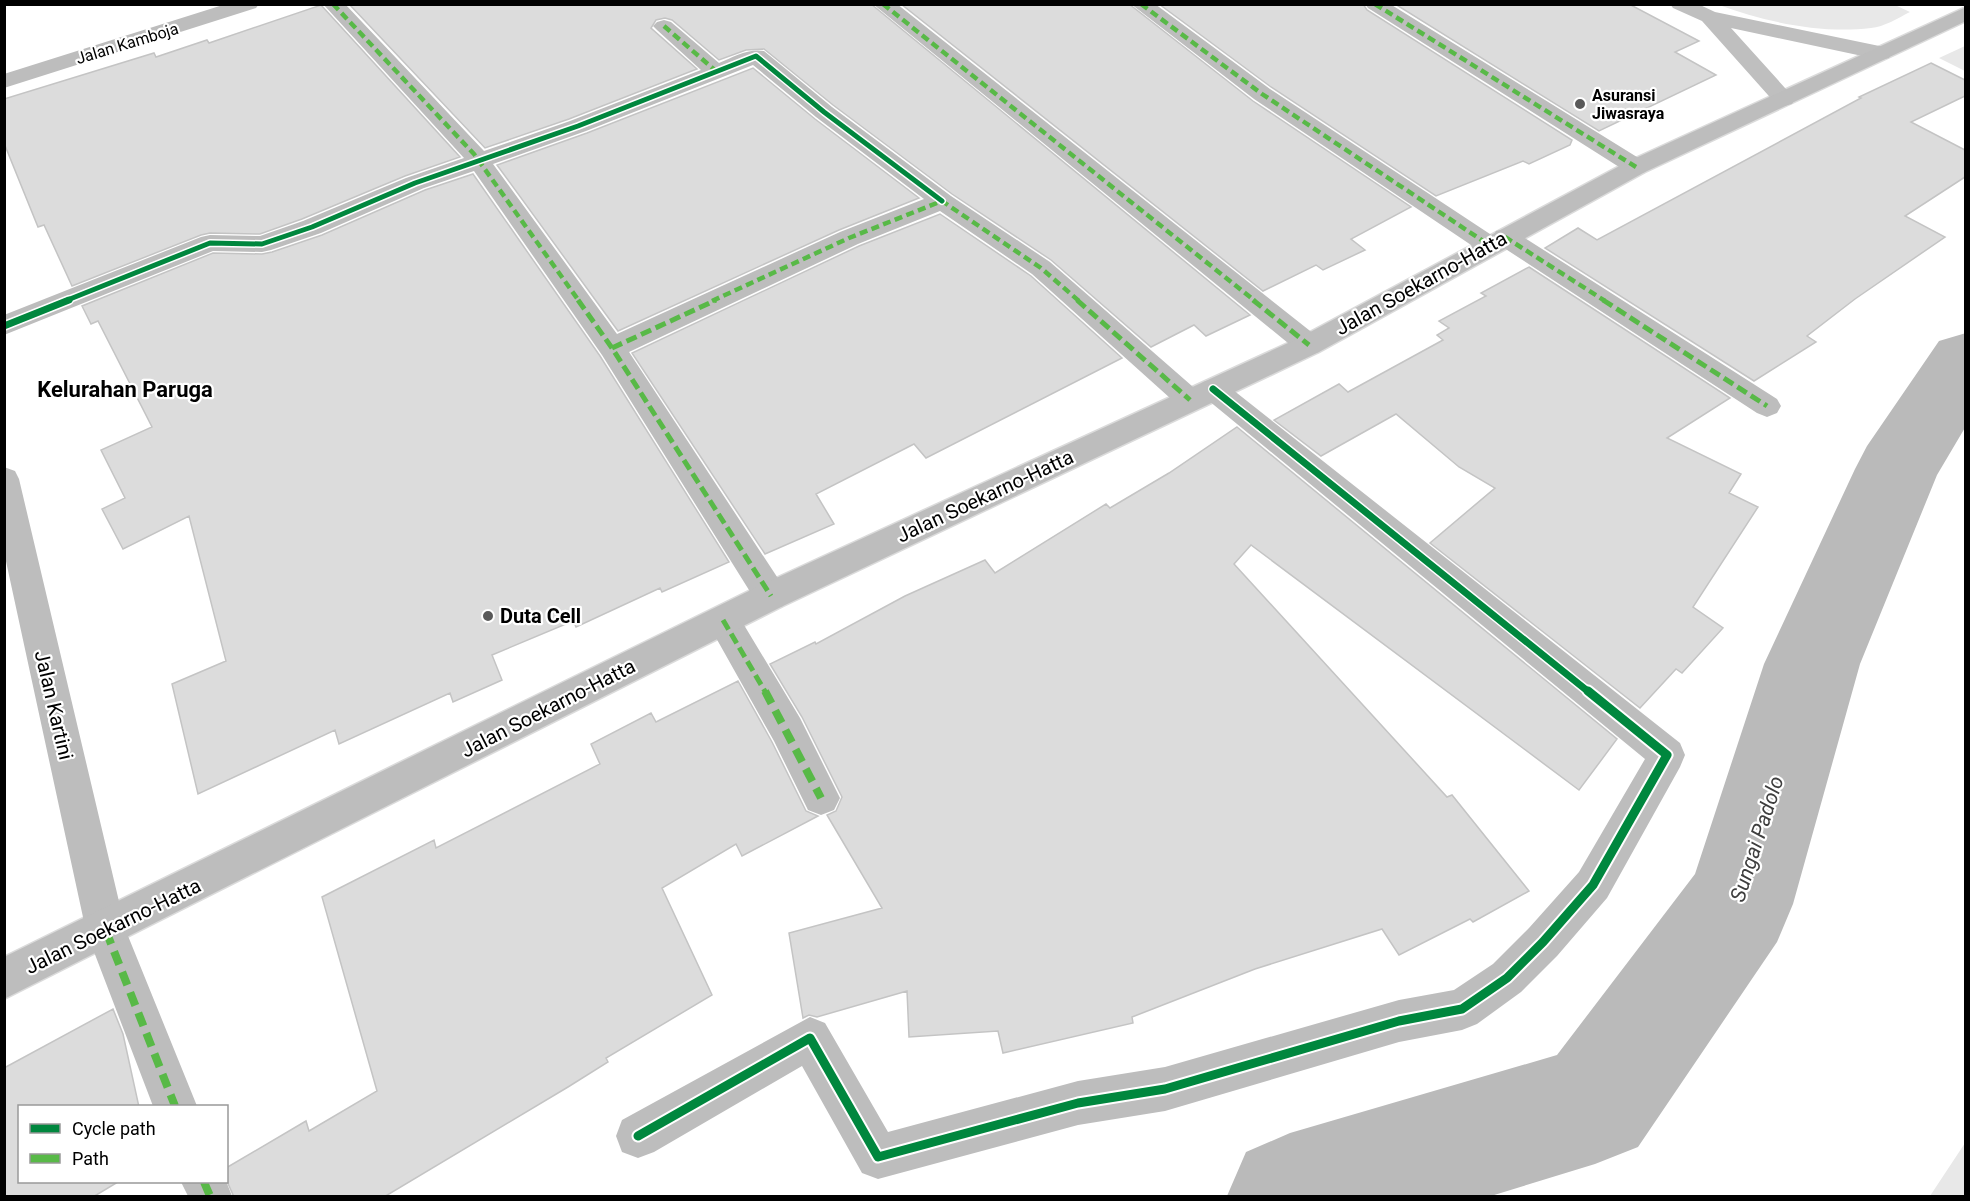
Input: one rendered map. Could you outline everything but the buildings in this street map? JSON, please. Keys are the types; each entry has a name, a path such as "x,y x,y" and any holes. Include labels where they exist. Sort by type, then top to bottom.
{"main road":[{"name":"Jalan Kamboja","path":"4,81 249,4"},
{"path":"333,4 478,160 612,348 771,596"},
{"path":"883,4 1309,345"},
{"path":"1141,4 1262,94 1767,406"},
{"path":"1375,4 1636,167"},
{"path":"1680,4 1709,17 1881,53"},
{"name":"Jalan Soekarno-Hatta","path":"4,979 106,931 771,596 1309,345 1636,167 1965,13"},
{"path":"1709,17 1784,99"},
{"path":"664,26 717,72"},
{"path":"4,326 210,243 232,241 262,244 312,227 478,160 578,126 756,56 824,112 942,201 1041,268 1667,755 1593,885 1543,942 1507,978 1462,1010 1398,1021 1164,1089 1078,1104 878,1157 810,1038 638,1136"},
{"path":"612,348 849,238 942,201"},
{"name":"Jalan Kartini","path":"4,479 7,513 106,931 173,1105"},
{"path":"723,620 760,681 821,798"},
{"path":"204,1183 210,1197"}],"shaded area":[{"path":"1719,5 1895,5 1910,12 1881,26 1833,29 1793,25 1755,17"},
{"path":"1965,46 1965,71 1939,58"},
{"path":"1965,1143 1965,1196 1930,1196"}],"waterway":[{"name":"Sungai Padolo","path":"1290,1196 1595,1104 1739,904 1812,664 1897,469 1966,360"}],"marked path":[{"path":"333,4 474,154 612,348 771,596"},
{"path":"883,4 1309,345"},
{"path":"1141,4 1262,94 1489,245"},
{"path":"1375,4 1636,167"},
{"path":"664,26 717,72"},
{"path":"612,348 849,238 942,201 1041,268 1190,400"},
{"path":"1505,237 1767,406"},
{"path":"723,620 787,730 821,798"},
{"path":"106,931 175,1105"},
{"path":"204,1183 210,1196"}],"cycle path":[{"path":"4,326 210,243 262,244 312,227 415,183 578,126 756,56 824,112 942,201"},
{"path":"638,1136 810,1038 878,1157 1078,1103 1165,1089 1399,1021 1462,1009 1507,978 1543,942 1593,885 1667,755 1213,389"}],"place":[{"name":"Asuransi Jiwasraya","path":"1580,104"},
{"name":"Duta Cell","path":"488,616"}],"district":[{"name":"Kelurahan Paruga","path":"125,389"}]}
